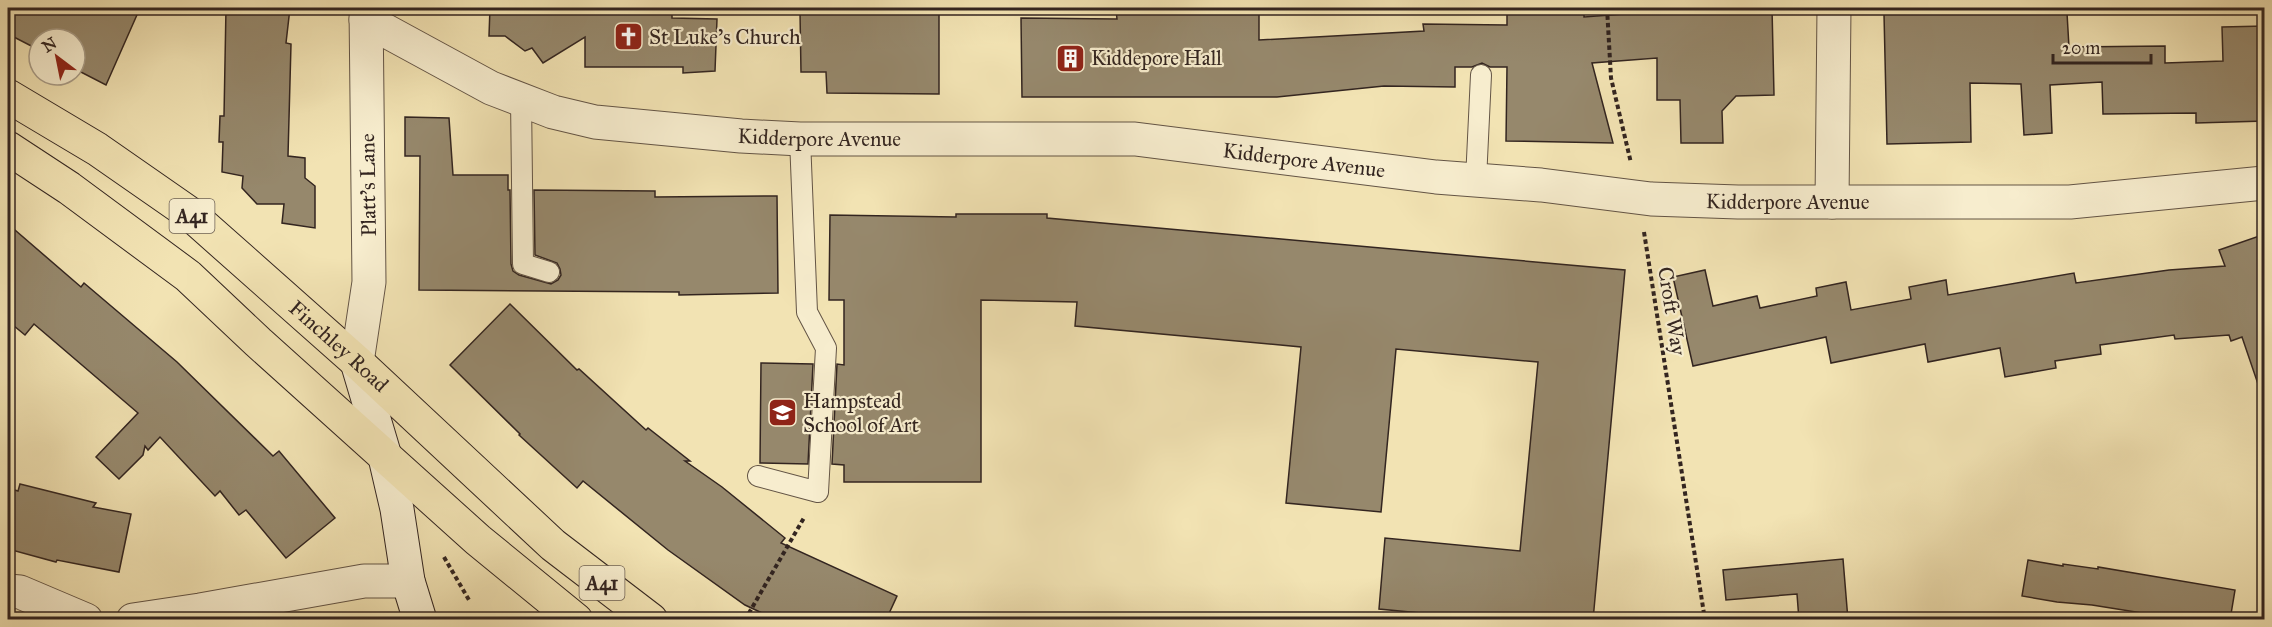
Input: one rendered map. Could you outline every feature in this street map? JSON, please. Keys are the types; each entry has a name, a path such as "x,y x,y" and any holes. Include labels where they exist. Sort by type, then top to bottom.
{"highway":[{"name":"Finchley Road","path":"8,96 98,149 189,213 357,362 554,545 651,620"},
{"name":"A41","path":"8,148 69,188 188,276 478,540 576,620"}],"street":[{"path":"1832,202 1834,8"},
{"name":"Kidderpore Avenue","path":"366,14 491,88 553,112 595,122 800,139 1135,139 1476,180 1639,197 1738,202 2070,202 2265,183"},
{"name":"Platt's Lane","path":"357,362 369,282 366,14"},
{"path":"357,362 384,453 397,509 408,581 420,620"},
{"path":"133,620 364,581 408,581"},
{"path":"8,591 20,592 86,620"}],"lane":[{"path":"1476,180 1481,75"},
{"path":"521,99 523,264 549,272"},
{"path":"758,476 818,492 826,348 807,312 800,139"}],"path":[{"name":"Croft Way","path":"1607,8 1611,78 1639,197 1705,620"},
{"path":"745,620 802,521"},
{"path":"442,552 469,600"}],"building":[{"path":"8,8 140,8 106,85 87,75 87,27 27,27 27,44 8,34"},
{"path":"226,8 290,8 286,43 291,44 288,156 305,158 305,178 315,186 315,228 282,223 284,204 257,204 242,188 243,176 222,172 223,142 219,142 220,116 224,116"},
{"path":"490,8 672,8 672,18 717,19 715,71 683,73 683,67 585,67 585,37 543,63 532,48 525,51 505,36 489,36"},
{"path":"842,8 939,11 939,94 827,93 826,72 801,72 800,12 825,13 826,10 841,10"},
{"path":"1205,8 1259,8 1259,40 1424,31 1423,24 1507,25 1507,8 1584,8 1584,17 1706,8 1772,8 1774,95 1736,96 1722,111 1723,143 1681,143 1680,100 1657,100 1657,58 1592,63 1613,143 1506,141 1507,67 1490,67 1482,63 1472,67 1455,67 1455,87 1384,86 1277,97 1022,97 1021,18 1117,19 1116,10 1205,11"},
{"path":"1908,8 2035,8 2035,14 2067,13 2069,47 2165,46 2165,63 2223,61 2222,27 2265,26 2265,121 2196,123 2196,113 2103,114 2102,82 2050,85 2052,133 2024,135 2021,84 1970,83 1971,142 1887,144 1884,14 1908,13"},
{"path":"405,117 449,118 453,175 508,175 511,264 513,271 519,275 551,284 561,275 557,263 535,255 534,190 655,191 655,197 777,196 778,293 679,295 679,292 419,290 420,156 405,156"},
{"path":"956,214 1047,214 1047,218 1625,270 1593,620 1494,620 1379,609 1385,538 1520,551 1538,362 1396,349 1381,512 1286,503 1301,347 1075,326 1077,302 981,300 981,482 844,482 844,465 832,464 837,364 844,365 844,300 829,300 830,215 956,217"},
{"path":"8,224 81,287 84,283 177,362 273,456 279,451 335,518 286,558 246,510 239,515 220,491 215,496 160,437 148,450 145,446 143,455 119,479 96,457 138,413 34,324 25,335 8,321"},
{"path":"2265,234 2265,389 2260,390 2242,337 2231,341 2229,335 2175,339 2174,335 2100,345 2101,354 2055,361 2056,368 2005,377 2000,348 1928,362 1925,344 1831,363 1826,337 1693,366 1673,277 1705,270 1713,306 1757,296 1760,308 1817,296 1816,288 1846,282 1851,310 1911,299 1909,287 1946,280 1948,295 2074,273 2076,283 2169,270 2225,266 2219,250"},
{"path":"510,304 577,370 579,369 646,430 648,428 690,461 685,461 722,487 785,538 781,543 897,596 886,620 777,620 745,605 668,550 583,481 577,488 519,435 450,365"},
{"name":"Hampstead School of Art","path":"761,363 813,364 808,464 760,463"},
{"path":"20,484 96,503 93,507 131,514 119,572 57,560 56,562 8,549 8,488 18,491"},
{"path":"1843,559 1848,620 1799,620 1797,594 1726,600 1723,570"},
{"path":"2028,560 2063,566 2063,564 2098,569 2098,567 2235,590 2230,620 2186,620 2022,596"}],"place":[{"name":"St Luke's Church","path":"628,37"},
{"name":"Kiddepore Hall","path":"1070,58"},
{"name":"Hampstead School of Art","path":"782,413"}]}
